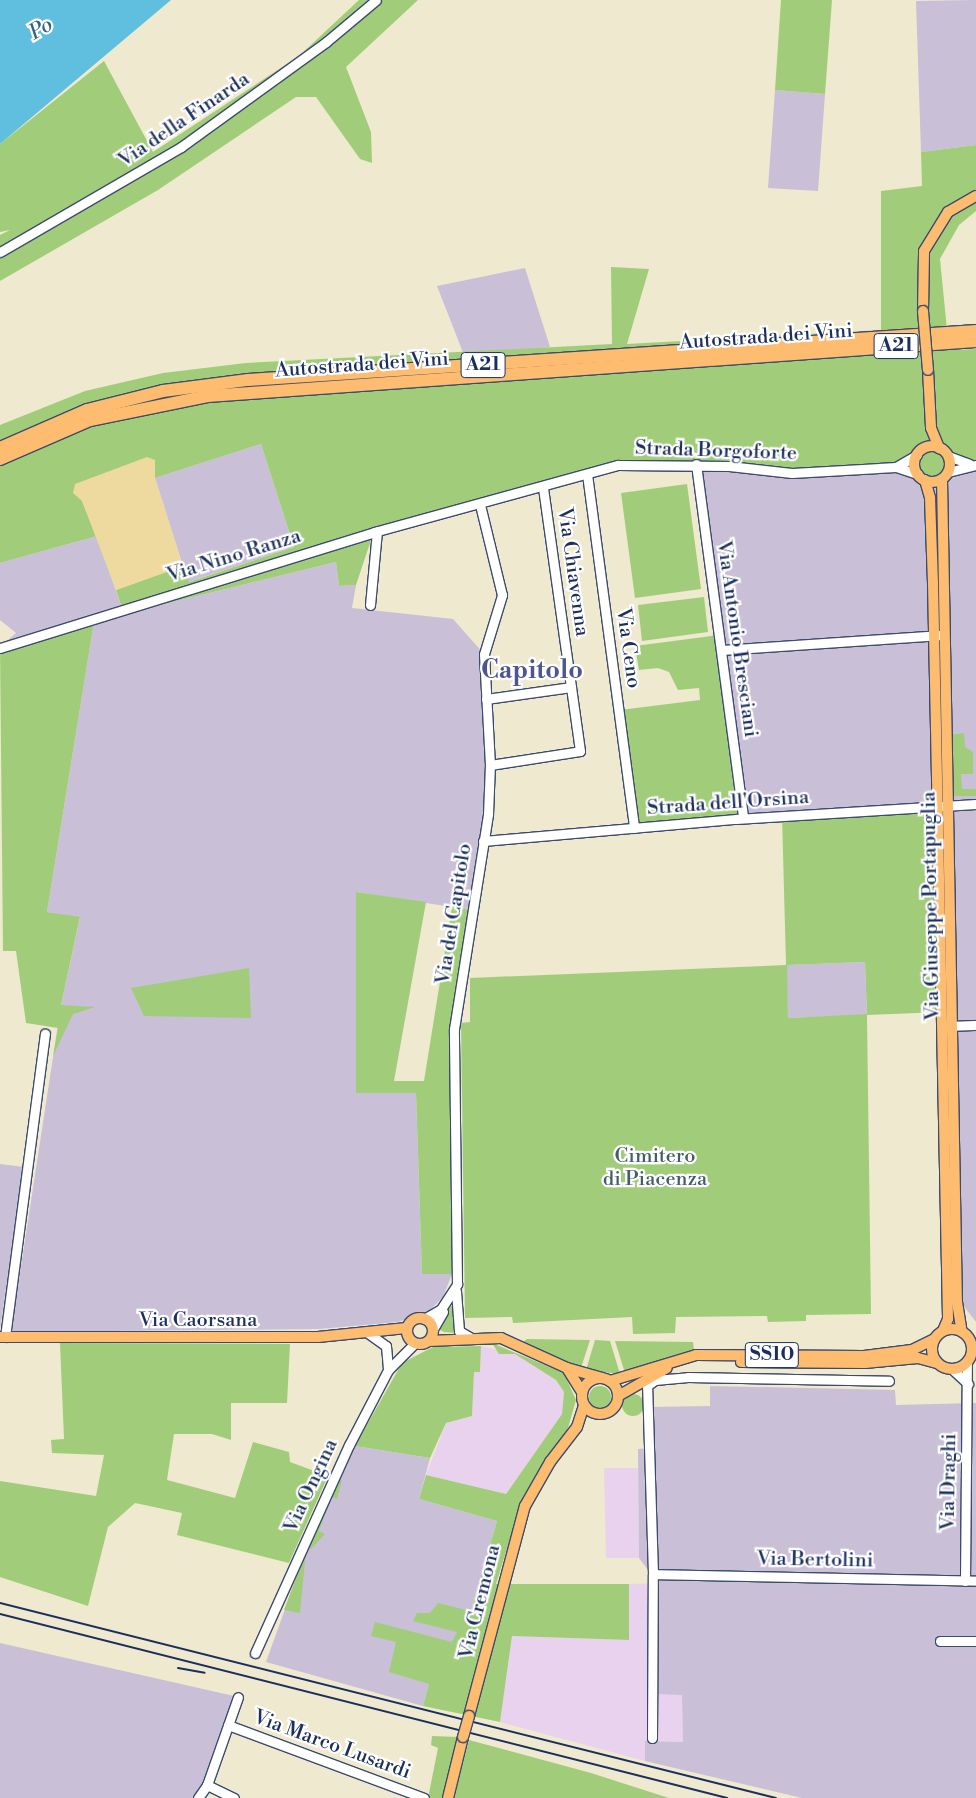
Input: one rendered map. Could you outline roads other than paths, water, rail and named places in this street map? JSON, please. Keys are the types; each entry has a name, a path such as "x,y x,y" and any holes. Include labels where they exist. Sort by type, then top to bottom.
{"highway":[{"name":"Autostrada dei Vini","path":"0,448 87,410 163,391 238,381 976,330"},
{"name":"Autostrada dei Vini","path":"0,459 90,420 208,396 976,340"}],"main road":[{"path":"948,456 939,448 931,428 923,311 924,250 948,212 976,196"},
{"path":"920,451 931,428"},
{"path":"920,451 939,448"},
{"name":"Via Giuseppe Portapuglia","path":"920,451 921,477 930,498 938,635 946,1026 948,1315 943,1331"},
{"name":"Via Giuseppe Portapuglia","path":"938,635 945,476 948,456"},
{"path":"921,477 945,476"},
{"name":"Via Giuseppe Portapuglia","path":"946,1026 957,1302 968,1335"},
{"name":"Via Caorsana","path":"3,1337 368,1333 395,1331 407,1328 416,1319 424,1319"},
{"path":"424,1319 432,1334"},
{"path":"407,1328 413,1342"},
{"path":"395,1331 413,1342"},
{"path":"943,1331 968,1335 972,1346 971,1359 952,1369"},
{"name":"SS10","path":"582,1392 587,1383 606,1380 696,1355 864,1356 912,1350 935,1339 943,1331"},
{"path":"413,1342 432,1334 461,1339 501,1338 566,1368 606,1380 618,1396"},
{"path":"935,1339 932,1351 937,1362"},
{"name":"SS10","path":"577,1427 611,1411 618,1396 648,1375 696,1361 865,1364 918,1358 937,1362 952,1369"},
{"path":"566,1368 582,1392 584,1406 577,1427"},
{"path":"584,1406 599,1415"},
{"name":"Via Cremona","path":"448,1798 526,1506 550,1462 577,1427"}],"street":[{"name":"Via della Finarda","path":"0,252 181,147 326,42 376,0"},
{"name":"Strada Borgoforte","path":"896,467 920,451"},
{"path":"948,456 973,465"},
{"name":"Strada Borgoforte","path":"480,505 618,464 696,464 792,473 896,467 921,477"},
{"name":"Via Antonio Bresciani","path":"696,464 743,818"},
{"path":"945,476 973,465"},
{"name":"Via Ceno","path":"587,474 634,828"},
{"name":"Via Chiavenna","path":"490,765 580,751 543,487"},
{"name":"Via Nino Ranza","path":"0,648 377,531 480,505"},
{"name":"Via del Capitolo","path":"474,1339 459,1331 454,1293 454,1029 483,841 490,765 484,654 502,585 480,505"},
{"path":"370,605 377,531"},
{"path":"722,650 938,635"},
{"path":"486,699 571,687"},
{"name":"Strada dell'Orsina","path":"483,841 743,818 976,804"},
{"path":"946,1026 976,1025"},
{"path":"3,1337 44,1034"},
{"path":"424,1319 454,1293"},
{"path":"432,1334 454,1293"},
{"path":"368,1333 386,1346 388,1370"},
{"name":"Via Ongina","path":"254,1653 335,1473 388,1370 413,1342"},
{"name":"Via Draghi","path":"965,1581 968,1384 971,1359"},
{"path":"952,1369 968,1384"},
{"path":"652,1738 653,1574 646,1386 655,1380 688,1377 888,1381"},
{"name":"Via Bertolini","path":"653,1574 976,1581"},
{"path":"940,1640 976,1641"},
{"path":"198,1798 207,1785 238,1697"},
{"name":"Via Marco Lusardi","path":"228,1725 424,1798"},
{"path":"207,1785 234,1798"}],"water":[{"name":"Po","path":"0,0 171,0 0,144"}],"railway":[{"path":"0,1603 776,1798"},
{"path":"0,1614 727,1798"},
{"path":"178,1668 205,1673"}],"district":[{"name":"Capitolo","path":"532,671"}],"park label":[{"name":"Cimitero di Piacenza","path":"655,1168"}]}
